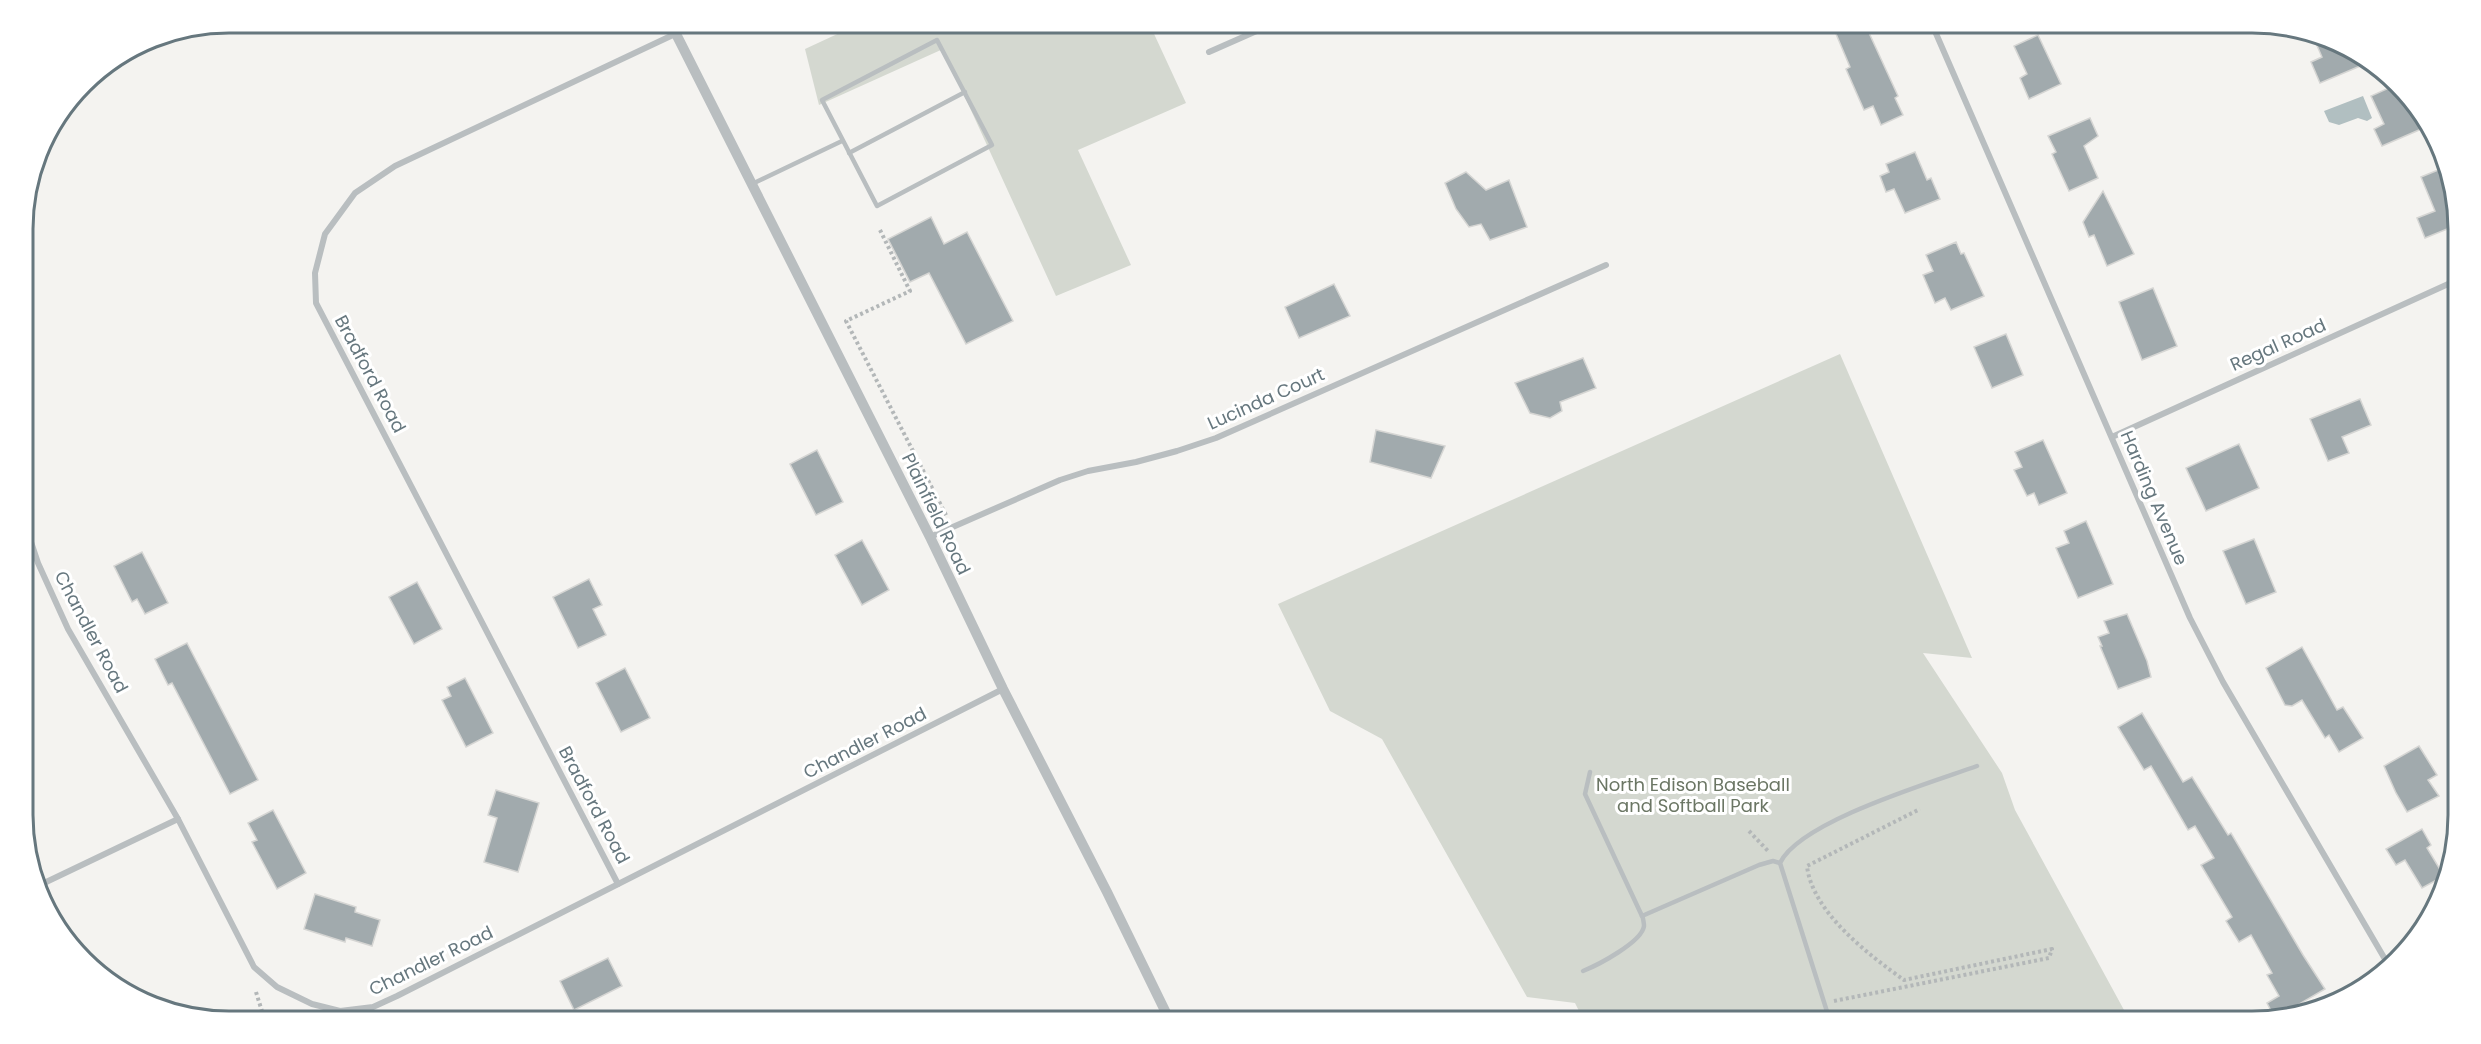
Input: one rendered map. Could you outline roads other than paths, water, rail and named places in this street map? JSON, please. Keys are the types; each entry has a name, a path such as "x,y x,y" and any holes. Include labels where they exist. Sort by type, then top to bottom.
{"street":[{"path":"1209,52 1252,33"},
{"name":"Harding Avenue","path":"1936,33 2182,600 2218,673 2385,958"},
{"name":"Plainfield Road","path":"675,34 930,537 1165,1011"},
{"name":"Bradford Road","path":"618,884 316,303 315,273 325,234 355,193 395,166 675,34"},
{"name":"Lucinda Court","path":"930,537 1060,480 1088,471 1177,451 1216,438 1606,265"},
{"name":"Regal Road","path":"2112,437 2448,284"},
{"name":"Chandler Road","path":"33,548 68,629 178,819 254,967 277,987 312,1004 340,1011 373,1007 397,996 1004,689"},
{"path":"45,882 178,819"}],"lane":[{"path":"937,39 993,146 877,206 842,141 822,100 937,39"},
{"path":"849,153 965,92"},
{"path":"752,184 842,141"},
{"path":"1780,863 1794,846 1842,815 1977,766"},
{"path":"1583,971 1611,957 1641,934 1644,925 1642,916 1585,794 1590,772"},
{"path":"1642,916 1760,865 1773,861 1780,863"},
{"path":"1780,863 1827,1011"}],"park label":[{"name":"North Edison Baseball and Softball Park","path":"1693,795"}]}
